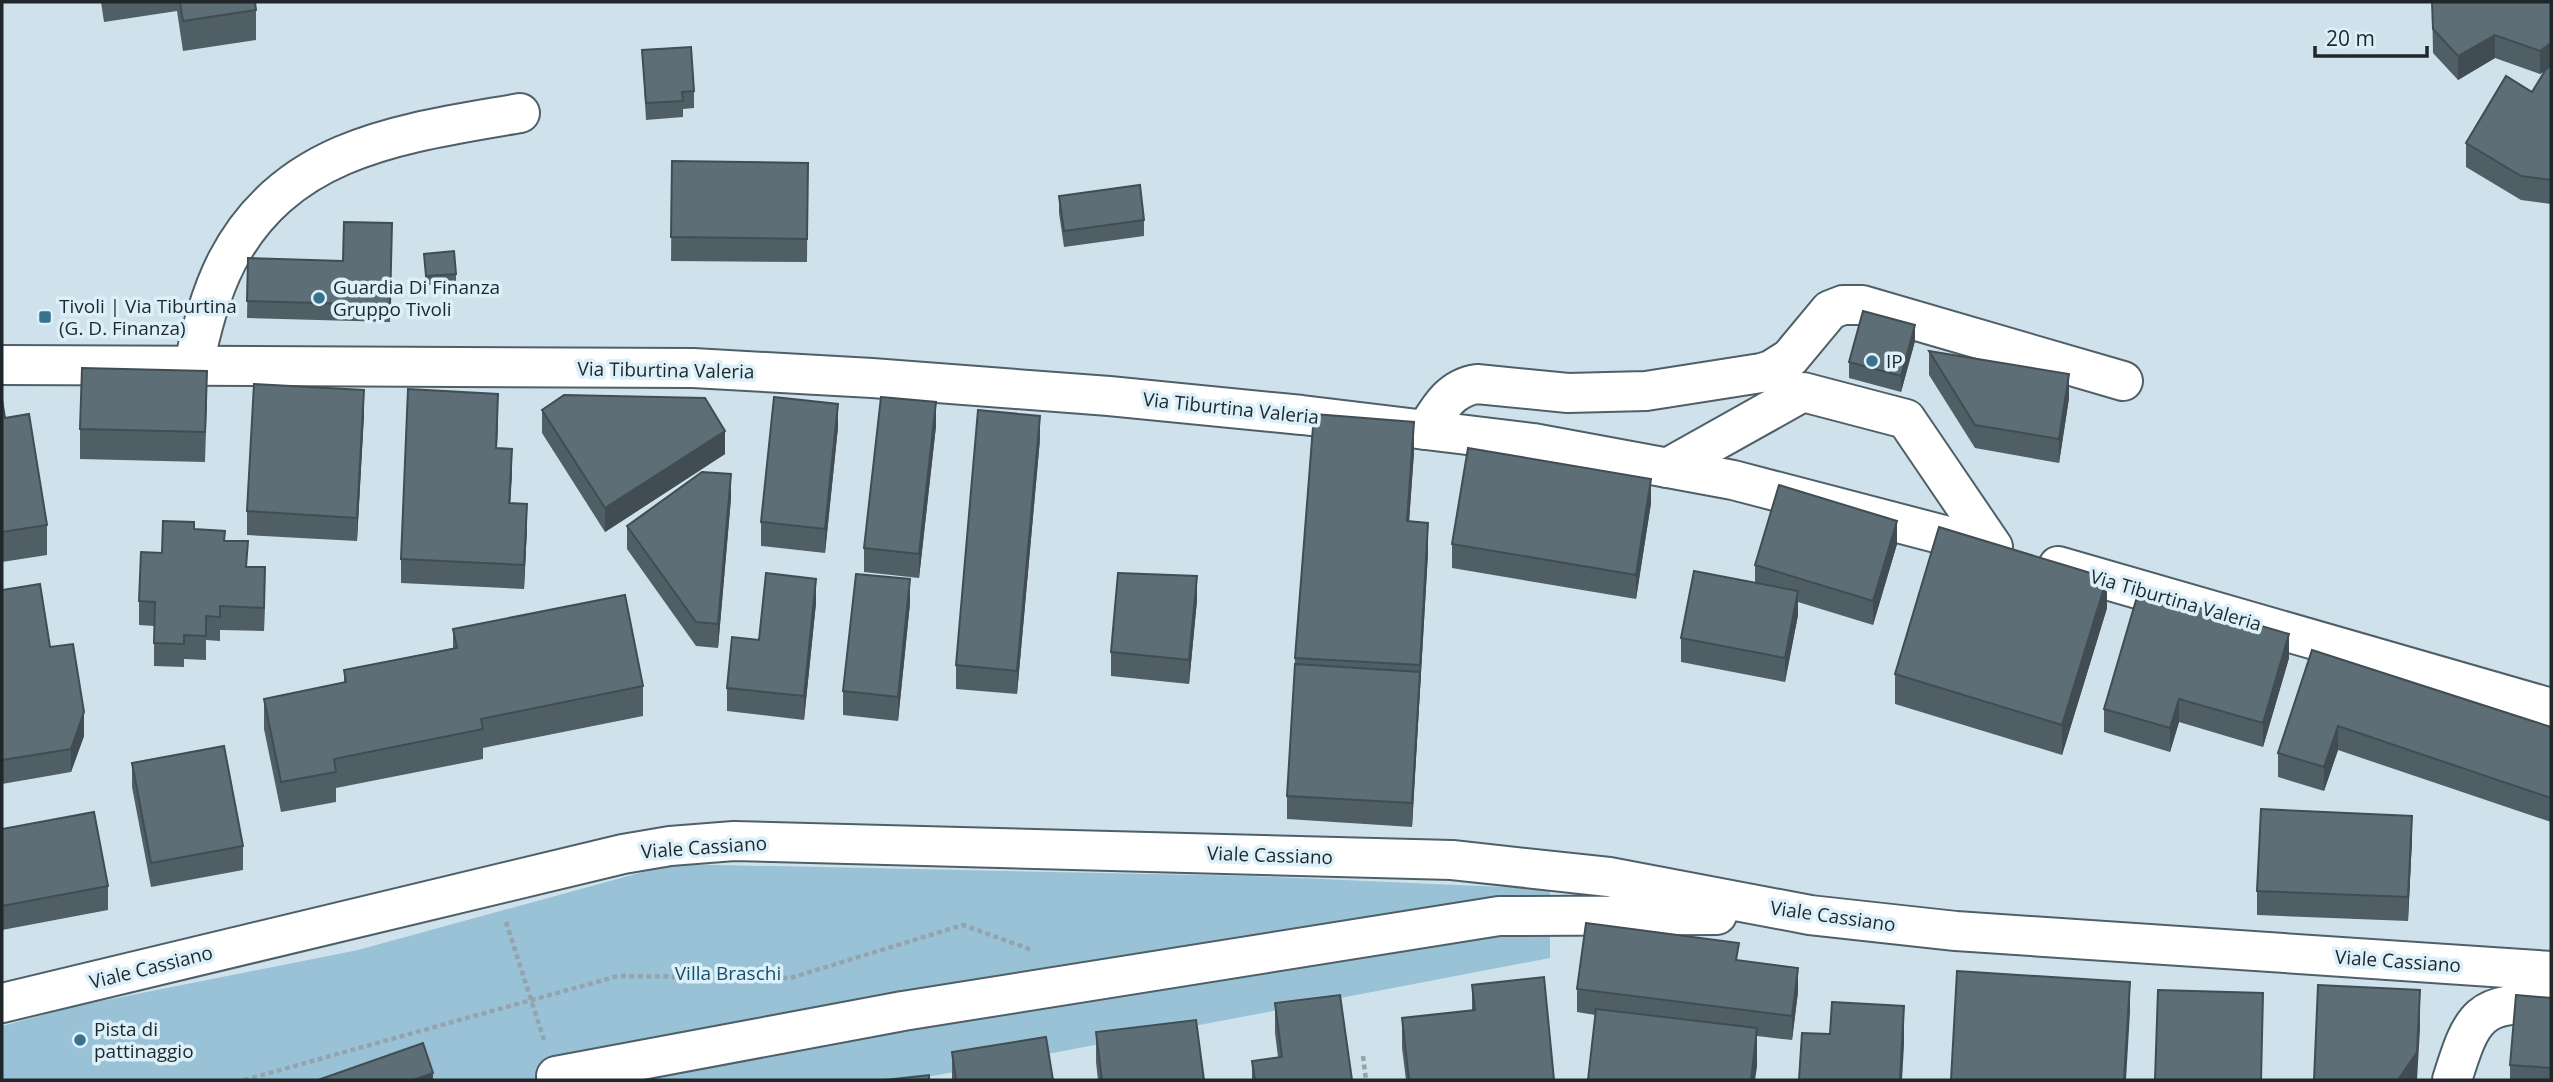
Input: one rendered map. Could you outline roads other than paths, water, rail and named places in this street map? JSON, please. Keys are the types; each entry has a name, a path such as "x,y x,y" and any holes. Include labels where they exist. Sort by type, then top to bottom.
{"street":[{"path":"193,368 212,294 228,260 256,220 288,189 332,160 382,139 520,113"},
{"path":"1426,430 1446,399 1469,385 1483,383 1541,392 1568,393 1646,391 1771,370 1790,358 1823,316 1837,306 1847,304 1875,309 2123,381"},
{"name":"Via Tiburtina Valeria","path":"2,365 706,369 872,378 1109,396 1302,415 1533,443 1733,480 1993,547 2551,708"},
{"path":"1667,468 1803,393 1906,419 1993,547"},
{"name":"Viale Cassiano","path":"2,1003 653,848 734,841 1452,860 1609,877 1810,915 1956,931 2551,971"},
{"path":"556,1076 903,1011 1499,916 1810,915"},
{"path":"2452,1080 2469,1030 2476,1020 2502,1006 2521,1003 2551,1005"}],"place":[{"name":"Guardia Di Finanza Gruppo Tivoli","path":"319,298"},
{"name":"Tivoli | Via Tiburtina (G. D. Finanza)","path":"45,317"},
{"name":"IP","path":"1872,361"},
{"name":"Pista di pattinaggio","path":"80,1040"}],"park label":[{"name":"Villa Braschi","path":"728,973"}]}
